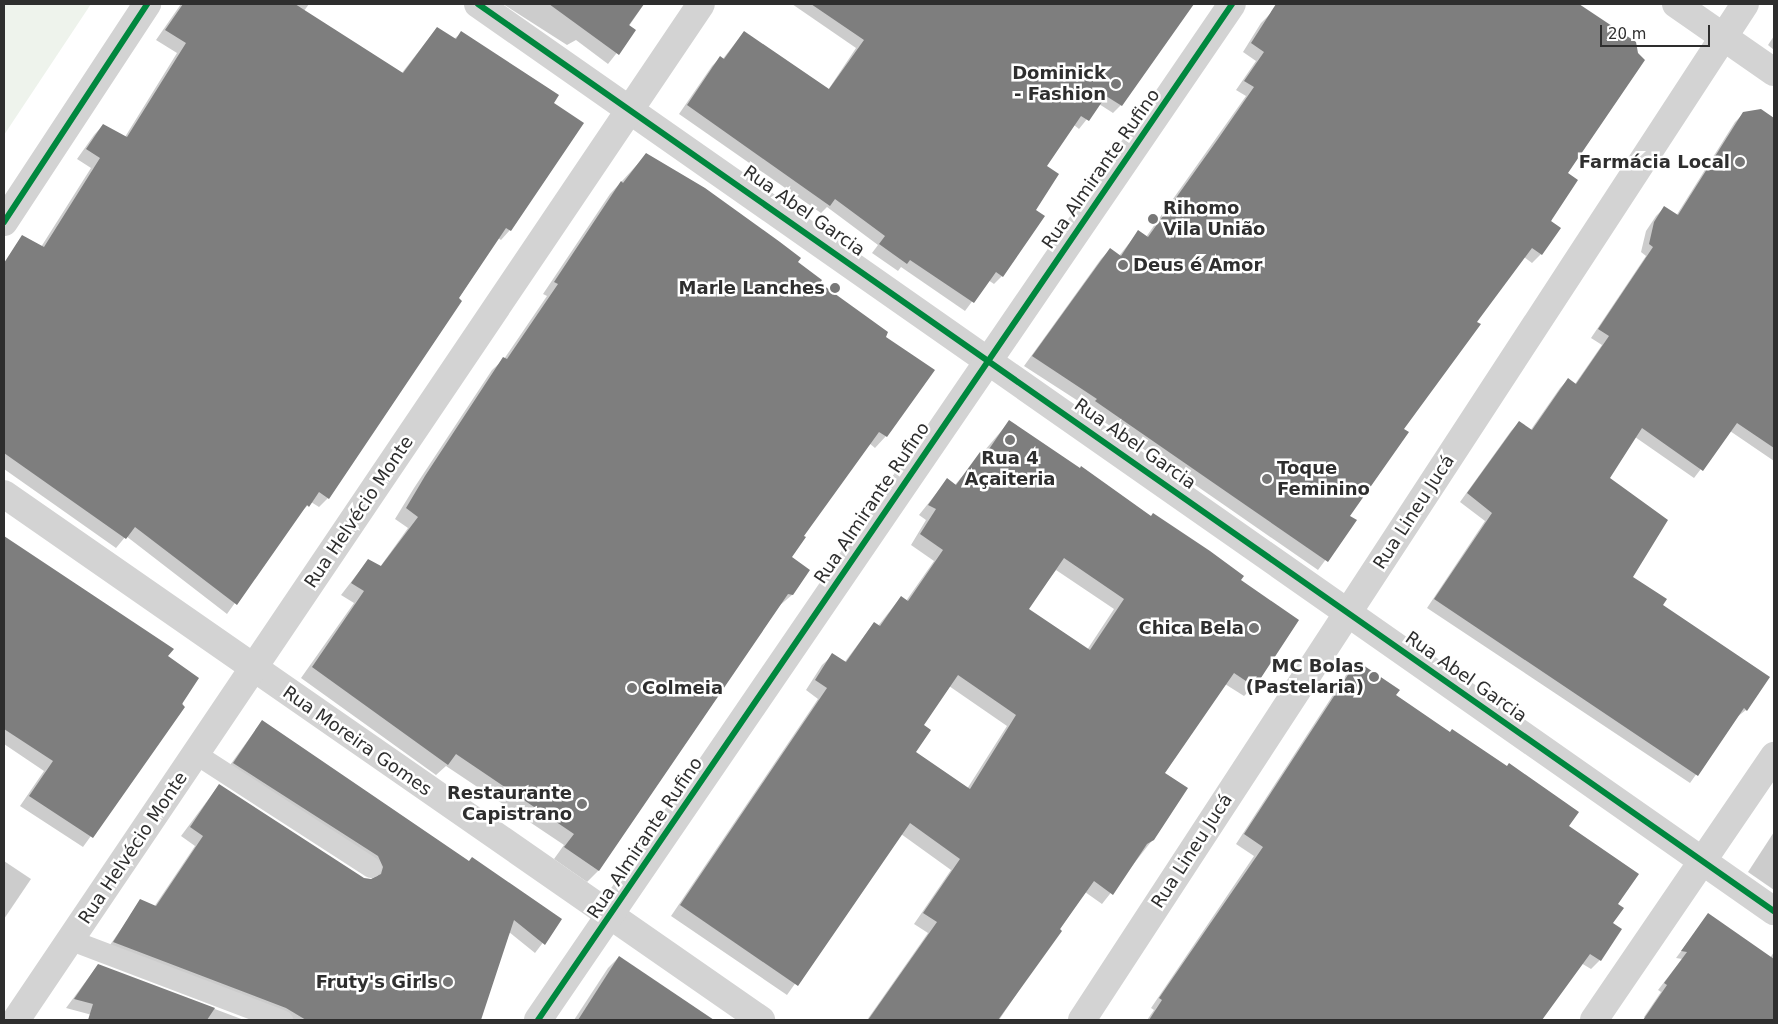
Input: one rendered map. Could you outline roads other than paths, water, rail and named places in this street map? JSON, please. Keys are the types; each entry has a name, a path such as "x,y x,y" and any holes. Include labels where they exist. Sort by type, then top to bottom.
{"street":[{"path":"4,222 147,4"},
{"name":"Rua Abel Garcia","path":"478,4 988,358 1348,614 1774,911"},
{"name":"Rua Helvécio Monte","path":"16,1020 701,4"},
{"name":"Rua Almirante Rufino","path":"538,1020 610,917 988,358 1232,4"},
{"path":"1676,4 1774,72"},
{"name":"Rua Lineu Jucá","path":"1082,1020 1745,4"},
{"name":"Rua Moreira Gomes","path":"4,494 610,917 761,1020"},
{"path":"1594,1020 1774,756"}],"lane":[{"path":"196,754 371,867"},
{"path":"71,940 234,1012 282,1020"}],"place":[{"name":"Dominick - Fashion","path":"1116,84"},
{"name":"Farmácia Local","path":"1740,162"},
{"name":"Rihomo Vila União","path":"1153,219"},
{"name":"Deus é Amor","path":"1123,265"},
{"name":"Marle Lanches","path":"835,288"},
{"name":"Rua 4 Açaiteria","path":"1010,440"},
{"name":"Toque Feminino","path":"1267,479"},
{"name":"Chica Bela","path":"1254,628"},
{"name":"MC Bolas (Pastelaria)","path":"1374,677"},
{"name":"Colmeia","path":"632,688"},
{"name":"Restaurante Capistrano","path":"582,804"},
{"name":"Fruty's Girls","path":"448,982"}]}
